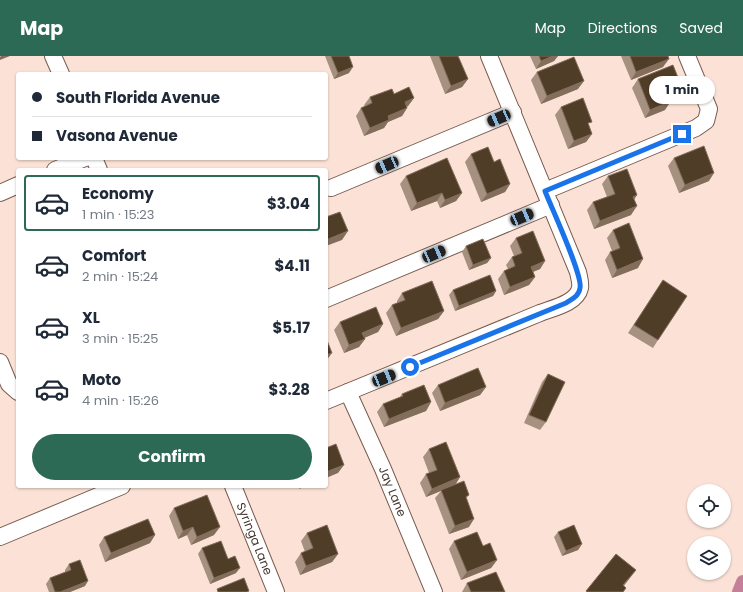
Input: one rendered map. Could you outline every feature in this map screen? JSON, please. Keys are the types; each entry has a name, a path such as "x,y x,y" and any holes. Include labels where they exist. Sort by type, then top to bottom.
{"street":[{"path":"53,56 60,72"},
{"path":"328,400 566,303 577,296 581,287 578,272 489,56"},
{"path":"328,298 548,198 696,128 706,121 709,109 687,56"},
{"path":"331,188 513,112"},
{"path":"61,168 80,160"},
{"path":"0,193 16,186"},
{"path":"0,362 10,384 16,390"},
{"name":"Jay Lane","path":"348,392 383,469 434,592"},
{"path":"0,537 117,488"},
{"name":"Syringa Lane","path":"234,488 276,592"}],"building":[{"path":"331,56 349,56 353,67 338,73"},
{"path":"439,56 458,56 468,79 451,86"},
{"path":"539,56 553,56 541,61"},
{"path":"630,56 668,56 669,59 636,72"},
{"path":"574,57 584,81 547,96 537,72"},
{"path":"673,65 679,80 664,86 671,101 650,110 638,79"},
{"path":"409,87 414,98 405,102 407,108 388,116 389,120 370,128 361,108 372,103 370,97 392,89 394,94"},
{"path":"583,98 592,122 588,123 592,134 574,141 561,107"},
{"path":"704,146 714,173 685,185 674,158"},
{"path":"488,147 494,162 500,159 510,184 487,194 471,154"},
{"path":"447,158 462,193 445,200 442,193 417,203 406,176"},
{"path":"627,169 637,195 633,197 637,206 600,221 593,202 615,194 608,176"},
{"path":"340,212 348,231 328,239 328,216"},
{"path":"629,223 643,259 617,270 610,252 620,248 613,230"},
{"path":"533,231 545,261 531,267 535,277 510,287 504,271 515,266 512,257 522,253 516,238"},
{"path":"483,239 491,258 473,265 466,246"},
{"path":"490,275 496,291 459,306 453,290"},
{"path":"663,280 687,296 658,340 634,325"},
{"path":"432,281 444,311 401,328 392,305 405,300 402,293"},
{"path":"376,307 383,324 362,333 365,339 349,345 340,322"},
{"path":"328,343 332,353 328,354"},
{"path":"478,368 486,387 445,403 438,385"},
{"path":"548,374 565,382 546,422 529,415"},
{"path":"424,385 431,402 389,419 383,404"},
{"path":"446,442 460,477 432,489 426,474 437,470 429,449"},
{"path":"336,444 344,465 328,471 328,447"},
{"path":"464,481 469,495 466,497 474,519 455,526 441,490"},
{"path":"207,495 220,527 197,537 193,527 183,531 174,508"},
{"path":"148,519 155,535 111,553 104,537"},
{"path":"327,525 338,554 306,566 301,553 313,548 307,533"},
{"path":"574,525 582,544 566,551 558,532"},
{"path":"477,532 483,546 490,543 497,560 467,572 454,541"},
{"path":"221,541 228,559 235,556 240,568 214,578 202,548"},
{"path":"616,554 636,570 623,585 626,588 623,592 587,592 586,591"},
{"path":"80,560 88,581 60,592 55,592 50,578 71,570 69,564"},
{"path":"496,572 505,592 471,592 467,583"},
{"path":"244,578 249,591 218,592 217,589"}],"waterway":[{"path":"739,592 743,582"}],"route":[{"path":"410,367 566,303 577,296 581,287 578,272 545,191 682,134"}]}
